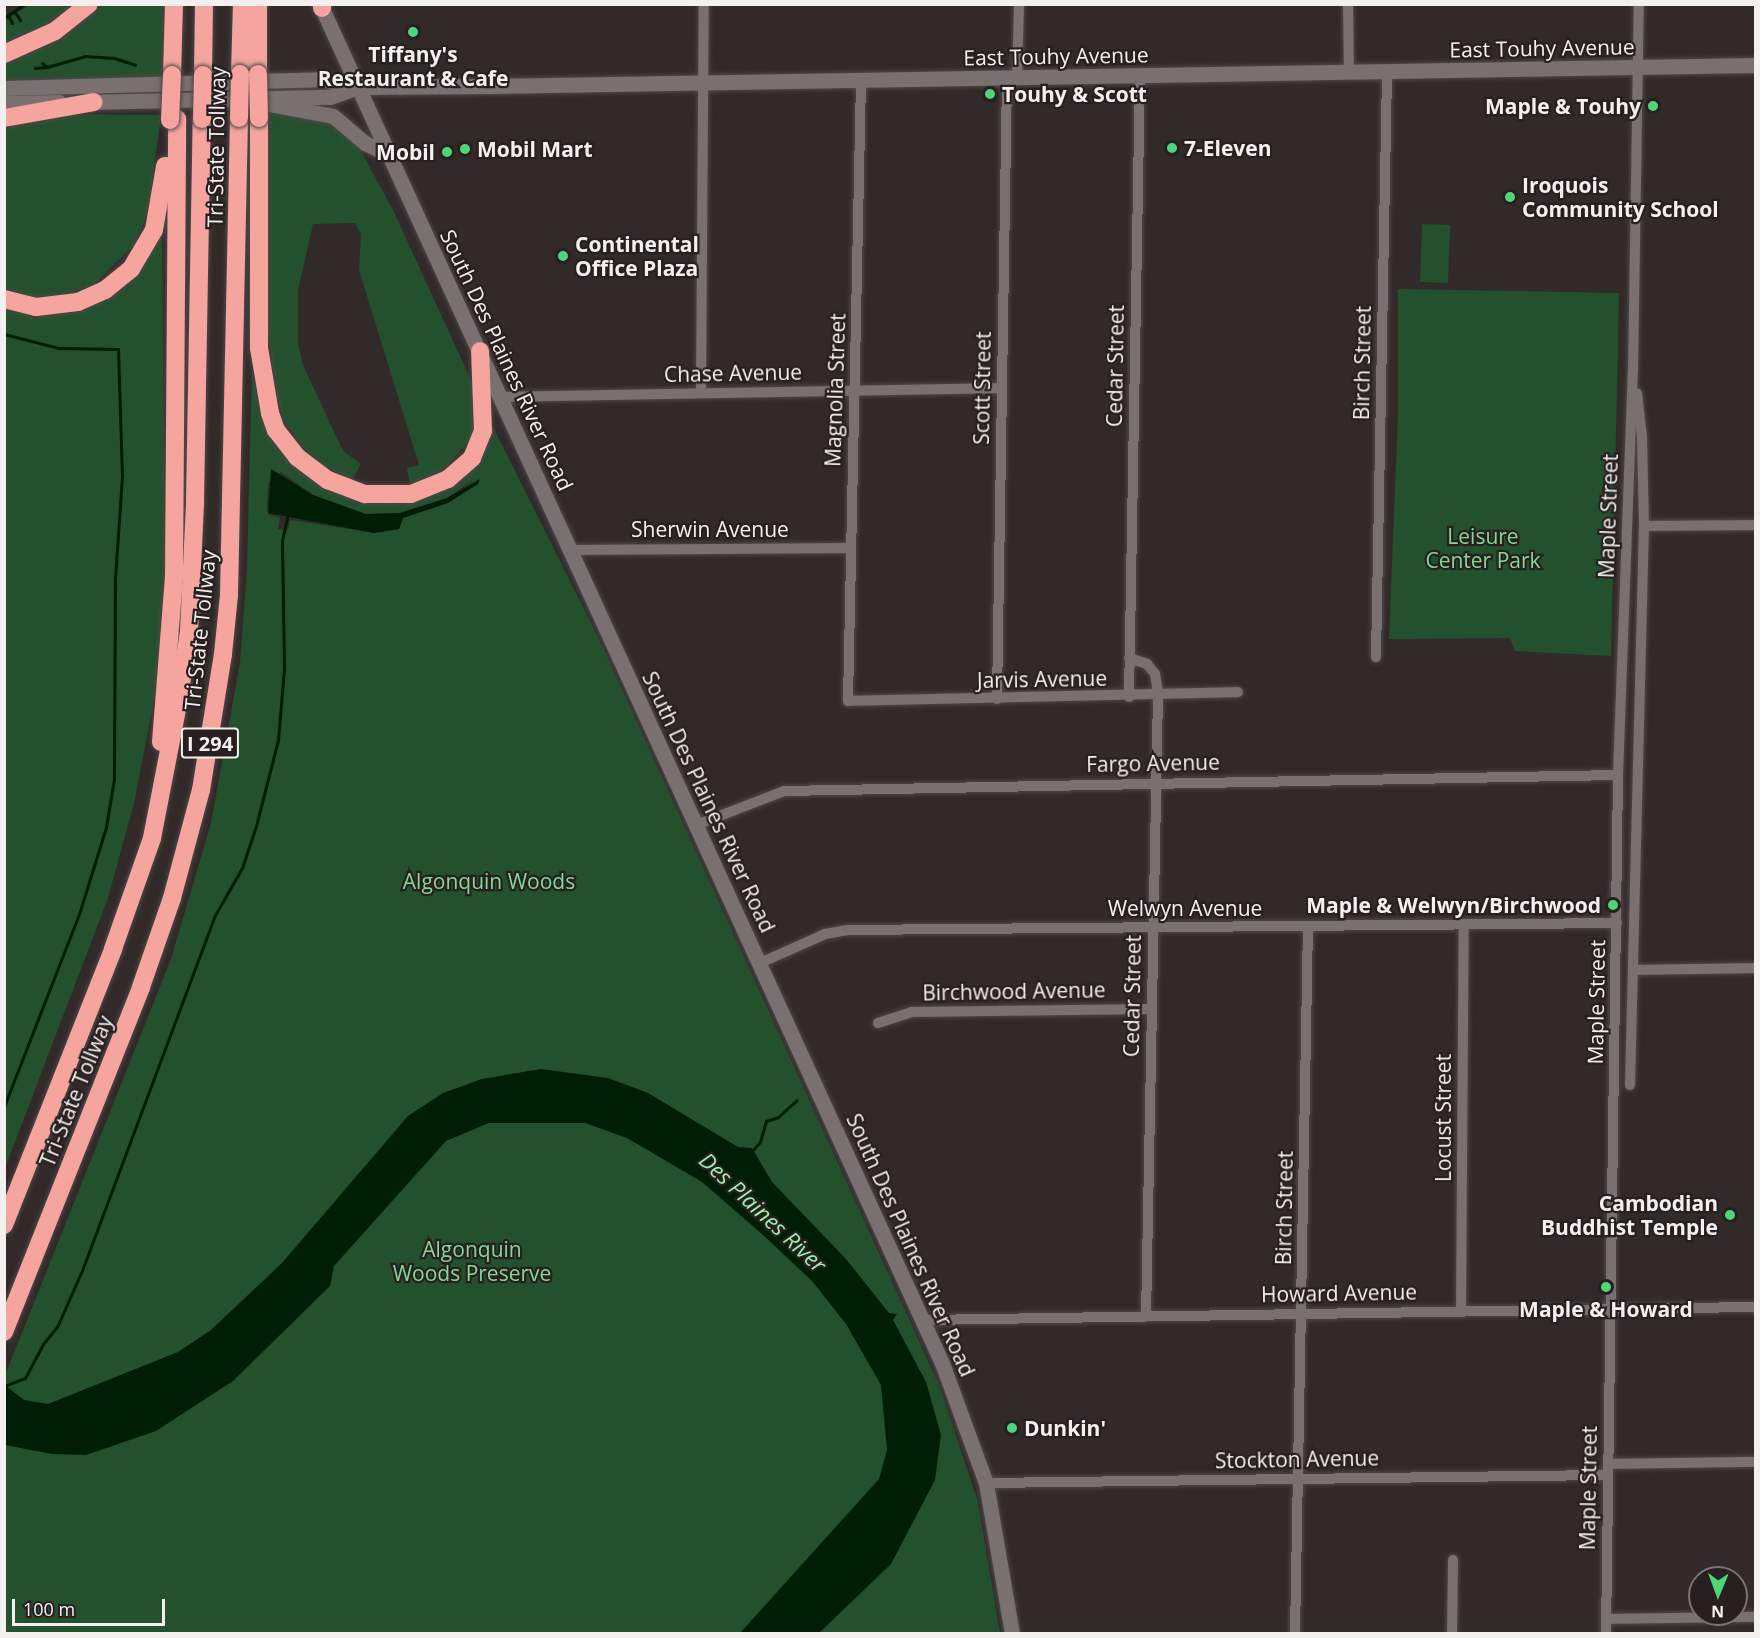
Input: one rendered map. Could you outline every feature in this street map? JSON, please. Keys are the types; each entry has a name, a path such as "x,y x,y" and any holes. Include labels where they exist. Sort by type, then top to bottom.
{"highway":[{"path":"4,54 55,31 89,4"},
{"path":"174,4 175,75"},
{"path":"159,795 174,576 173,120 180,4"},
{"name":"Tri-State Tollway","path":"4,1225 113,950 152,838 189,631 204,4"},
{"name":"Tri-State Tollway","path":"4,1332 145,976 172,898 201,790 224,654 229,595 239,118 249,74 242,4"},
{"path":"258,4 249,74 259,118 260,359 270,413 276,430 297,457 328,480 365,494 411,494 448,479 472,458 483,431 480,351"},
{"path":"4,118 94,102"},
{"path":"4,299 36,308 78,302 105,290 131,269 153,230 173,120"}],"main road":[{"name":"South Des Plaines River Road","path":"321,6 924,1320 986,1483 1012,1634"},
{"name":"East Touhy Avenue","path":"4,88 321,79 357,87 1755,65"},
{"name":"East Touhy Avenue","path":"4,103 330,97 357,87"},
{"path":"246,99 333,116 365,143 390,155"}],"street":[{"path":"701,393 704,4"},
{"name":"Scott Street","path":"997,699 1002,388 1012,77 1019,4"},
{"path":"1348,4 1349,72"},
{"name":"Maple Street","path":"1606,1634 1618,775 1633,372 1639,4"},
{"name":"Birch Street","path":"1376,657 1387,71"},
{"name":"Cedar Street","path":"1129,697 1140,75"},
{"name":"Magnolia Street","path":"848,700 861,80"},
{"name":"Maple Street","path":"1630,1085 1644,526 1642,437 1633,372"},
{"name":"Chase Avenue","path":"501,397 1002,388"},
{"path":"1644,526 1755,525"},
{"name":"Sherwin Avenue","path":"571,550 850,548"},
{"name":"Cedar Street","path":"1129,657 1147,664 1155,674 1158,693 1146,1316"},
{"name":"Jarvis Avenue","path":"848,700 1129,697 1158,693 1238,692"},
{"name":"Fargo Avenue","path":"696,825 784,790 1618,775"},
{"name":"Welwyn Avenue","path":"760,963 825,934 849,930 1617,923"},
{"name":"Locust Street","path":"1461,1311 1464,924"},
{"name":"Birch Street","path":"1295,1634 1308,927"},
{"path":"1633,970 1755,968"},
{"name":"Birchwood Avenue","path":"878,1023 910,1012 1152,1009"},
{"name":"Howard Avenue","path":"924,1320 1755,1306"},
{"name":"Stockton Avenue","path":"986,1483 1298,1478 1608,1469 1755,1462"},
{"path":"1452,1634 1453,1560"},
{"path":"1606,1619 1755,1617"}],"green space":[{"path":"29,5 75,5 40,29 5,44 5,21"},
{"path":"102,5 164,5 163,77 5,82 4,62 48,45"},
{"path":"267,113 304,114 337,125 358,146 393,210 470,378 476,393 475,442 467,443 445,468 426,478 410,483 407,468 419,465 359,270 361,234 355,223 313,224 298,290 298,344 303,365 343,451 361,464 352,480 323,466 302,446 284,420 275,391 268,327"},
{"path":"47,114 161,115 148,212 134,245 93,285 60,296 33,297 5,288 4,129"},
{"path":"1422,224 1450,225 1448,283 1420,282"},
{"path":"162,226 165,576 155,695 134,803 108,898 5,1168 5,307 52,315 86,307"},
{"name":"Leisure Center Park","path":"1398,289 1619,293 1611,656 1515,651 1510,638 1389,639 1398,415"},
{"name":"Algonquin Woods Preserve","path":"252,371 262,412 311,478 353,499 397,504 442,492 467,474 489,426 493,427 600,641 939,1385 978,1502 1000,1633 5,1633 4,1378 171,959 211,823 240,663 247,568","holes":["281,472 313,495 365,514 400,513 447,498 476,478 448,503 402,518 399,529 375,533 290,520 288,530 278,529 280,518 268,514 268,483"]}],"water":[{"path":"271,469 313,495 366,514 400,513 447,498 480,479 478,484 448,503 403,518 399,529 374,533 268,513"},
{"name":"Des Plaines River","path":"541,1069 608,1078 648,1093 738,1147 752,1148 772,1182 846,1259 889,1313 897,1314 893,1320 926,1382 941,1435 935,1480 891,1564 819,1633 740,1633 879,1479 887,1450 881,1385 846,1324 812,1281 762,1234 702,1182 627,1138 585,1123 489,1123 446,1141 334,1266 330,1286 233,1381 156,1431 86,1455 52,1454 5,1445 5,1385 24,1400 48,1404 178,1352 211,1330 282,1263 408,1116 443,1093 482,1079"}],"waterway":[{"path":"4,18 24,4"},
{"path":"14,11 20,20"},
{"path":"8,15 12,23"},
{"path":"42,63 47,67 85,56 114,58 135,65"},
{"path":"35,68 47,67"},
{"path":"4,334 59,348 118,349 122,476 115,578 114,779 106,827 79,914 4,1106"},
{"path":"4,1386 25,1378 43,1344 57,1327 83,1268 214,917 242,868 256,826 278,740 284,669 282,541 287,517"},
{"path":"751,1152 760,1142 766,1121 778,1117 797,1100"}],"place":[{"name":"Tiffany's Restaurant & Cafe","path":"413,32"},
{"name":"Touhy & Scott","path":"990,94"},
{"name":"Maple & Touhy","path":"1653,106"},
{"name":"7-Eleven","path":"1172,148"},
{"name":"Mobil Mart","path":"465,149"},
{"name":"Mobil","path":"447,152"},
{"name":"Iroquois Community School","path":"1510,197"},
{"name":"Continental Office Plaza","path":"563,256"},
{"name":"Maple & Welwyn/Birchwood","path":"1613,905"},
{"name":"Cambodian Buddhist Temple","path":"1730,1215"},
{"name":"Maple & Howard","path":"1606,1287"},
{"name":"Dunkin'","path":"1012,1428"}],"park label":[{"name":"Algonquin Woods","path":"489,881"}]}
